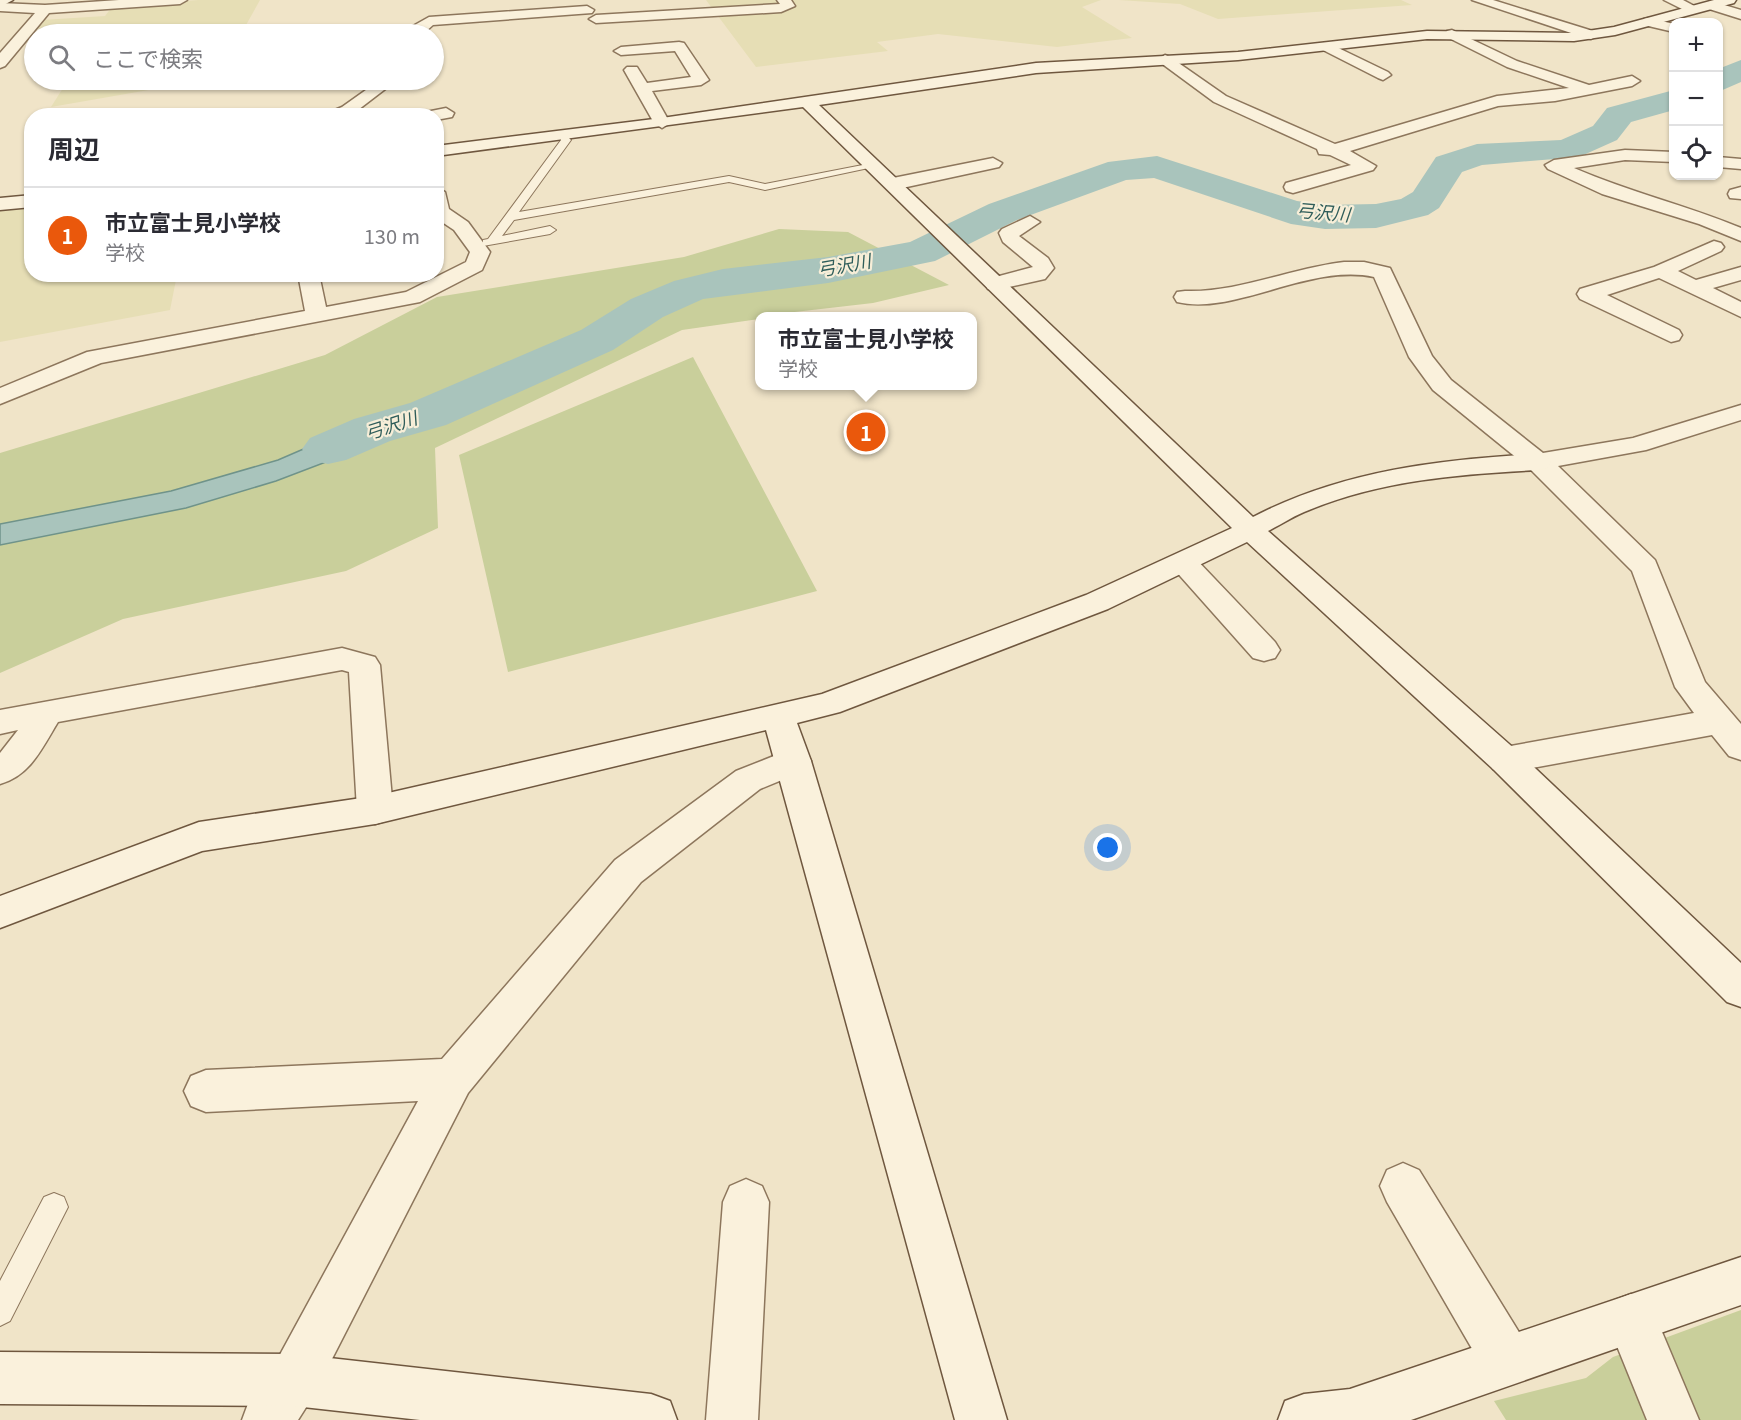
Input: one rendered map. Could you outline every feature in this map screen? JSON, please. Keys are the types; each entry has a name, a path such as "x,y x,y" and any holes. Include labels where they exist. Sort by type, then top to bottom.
{"street":[{"path":"0,5 6,0"},
{"path":"0,5 45,9 180,0"},
{"path":"425,24 429,21 587,10 672,15 734,7 781,8 788,6 784,0"},
{"path":"1483,2 1502,0"},
{"path":"1671,0 1693,9"},
{"path":"444,150 808,103 1000,72 1078,64 1165,60 1328,47 1389,38 1452,34 1574,37 1649,22 1729,0"},
{"path":"1483,2 1591,35"},
{"path":"1711,5 1741,15"},
{"path":"32,24 45,9"},
{"path":"587,10 614,42 662,123"},
{"path":"1649,22 1669,27"},
{"path":"0,63 24,34"},
{"path":"1452,34 1512,64 1592,90"},
{"path":"614,42 679,46 701,80 642,88"},
{"path":"1328,47 1383,75"},
{"path":"1165,60 1220,99 1367,166 1293,187"},
{"path":"1330,150 1497,101 1592,90 1632,81"},
{"path":"360,108 379,90"},
{"path":"808,103 1250,530 1505,760 1741,989"},
{"path":"1669,157 1625,155 1554,165 1609,190 1706,220 1741,235"},
{"path":"1723,162 1741,164"},
{"path":"893,184 993,163"},
{"path":"0,204 24,202"},
{"path":"444,215 484,244 475,266 444,281"},
{"path":"996,284 1038,274 1044,268 1041,262 1010,238 1009,234 1014,229 1030,222"},
{"path":"1671,335 1588,294 1661,271 1714,247"},
{"path":"1185,297 1232,292 1346,267 1372,268 1383,272 1422,357 1442,385 1538,462 1644,567 1691,687 1741,747"},
{"path":"1661,271 1741,310"},
{"path":"1695,287 1741,273"},
{"path":"310,282 317,313"},
{"path":"0,397 95,357 317,313 412,297 442,282"},
{"path":"0,912 199,837 375,810 828,704 1097,602 1250,530 1299,504 1389,478 1458,466 1538,462 1637,445 1741,412"},
{"path":"1183,562 1264,650"},
{"path":"0,722 342,659 364,665 375,810"},
{"path":"0,771 17,759 47,712"},
{"path":"778,716 794,761 981,1420"},
{"path":"1505,760 1720,722"},
{"path":"281,1400 453,1079 628,871 748,780 794,761"},
{"path":"206,1091 453,1079"},
{"path":"1403,1186 1508,1360"},
{"path":"732,1420 746,1202"},
{"path":"1305,1420 1350,1415 1741,1281"},
{"path":"1631,1318 1673,1420"},
{"path":"0,1378 281,1400 651,1420"}],"lane":[{"path":"484,244 511,216 566,140 564,136"},
{"path":"511,216 729,179 765,187 873,166"},
{"path":"484,244 550,230"},
{"path":"0,1311 54,1207"}],"shaded area":[{"path":"198,0 260,0 247,24 39,24 42,20 105,16 112,7"},
{"path":"706,0 1101,0 1082,7 1132,38 1057,47 938,34 877,42 888,51 756,67"},
{"path":"1119,0 1401,0 1412,5 1218,19 1180,4"},
{"path":"62,90 149,90 51,107"},
{"path":"24,207 24,282 176,282 170,310 0,342 0,210"}],"green space":[{"path":"779,229 848,232 949,285 873,303 795,312 755,312 755,320 682,330 435,448 438,528 346,571 123,619 0,673 0,453 325,355 437,297 684,257"},
{"path":"693,357 817,591 508,672 459,455"},
{"path":"1741,1310 1741,1420 1506,1420 1494,1401 1586,1378 1613,1357"}],"water":[{"path":"405,408 418,427 276,481 186,508 0,545 0,524 171,491 278,460"}],"waterway":[{"name":"弓沢川","path":"1723,80 1741,69"},
{"name":"弓沢川","path":"328,449 372,430 428,414 597,340 647,308 689,290 723,282 828,270 921,252 1003,212 1121,170 1157,167 1291,212 1325,217 1376,216 1414,207 1426,200 1449,165 1477,155 1567,150 1605,133 1619,115 1669,101"}],"place":[{"name":"市立富士見小学校","path":"866,432"}]}
